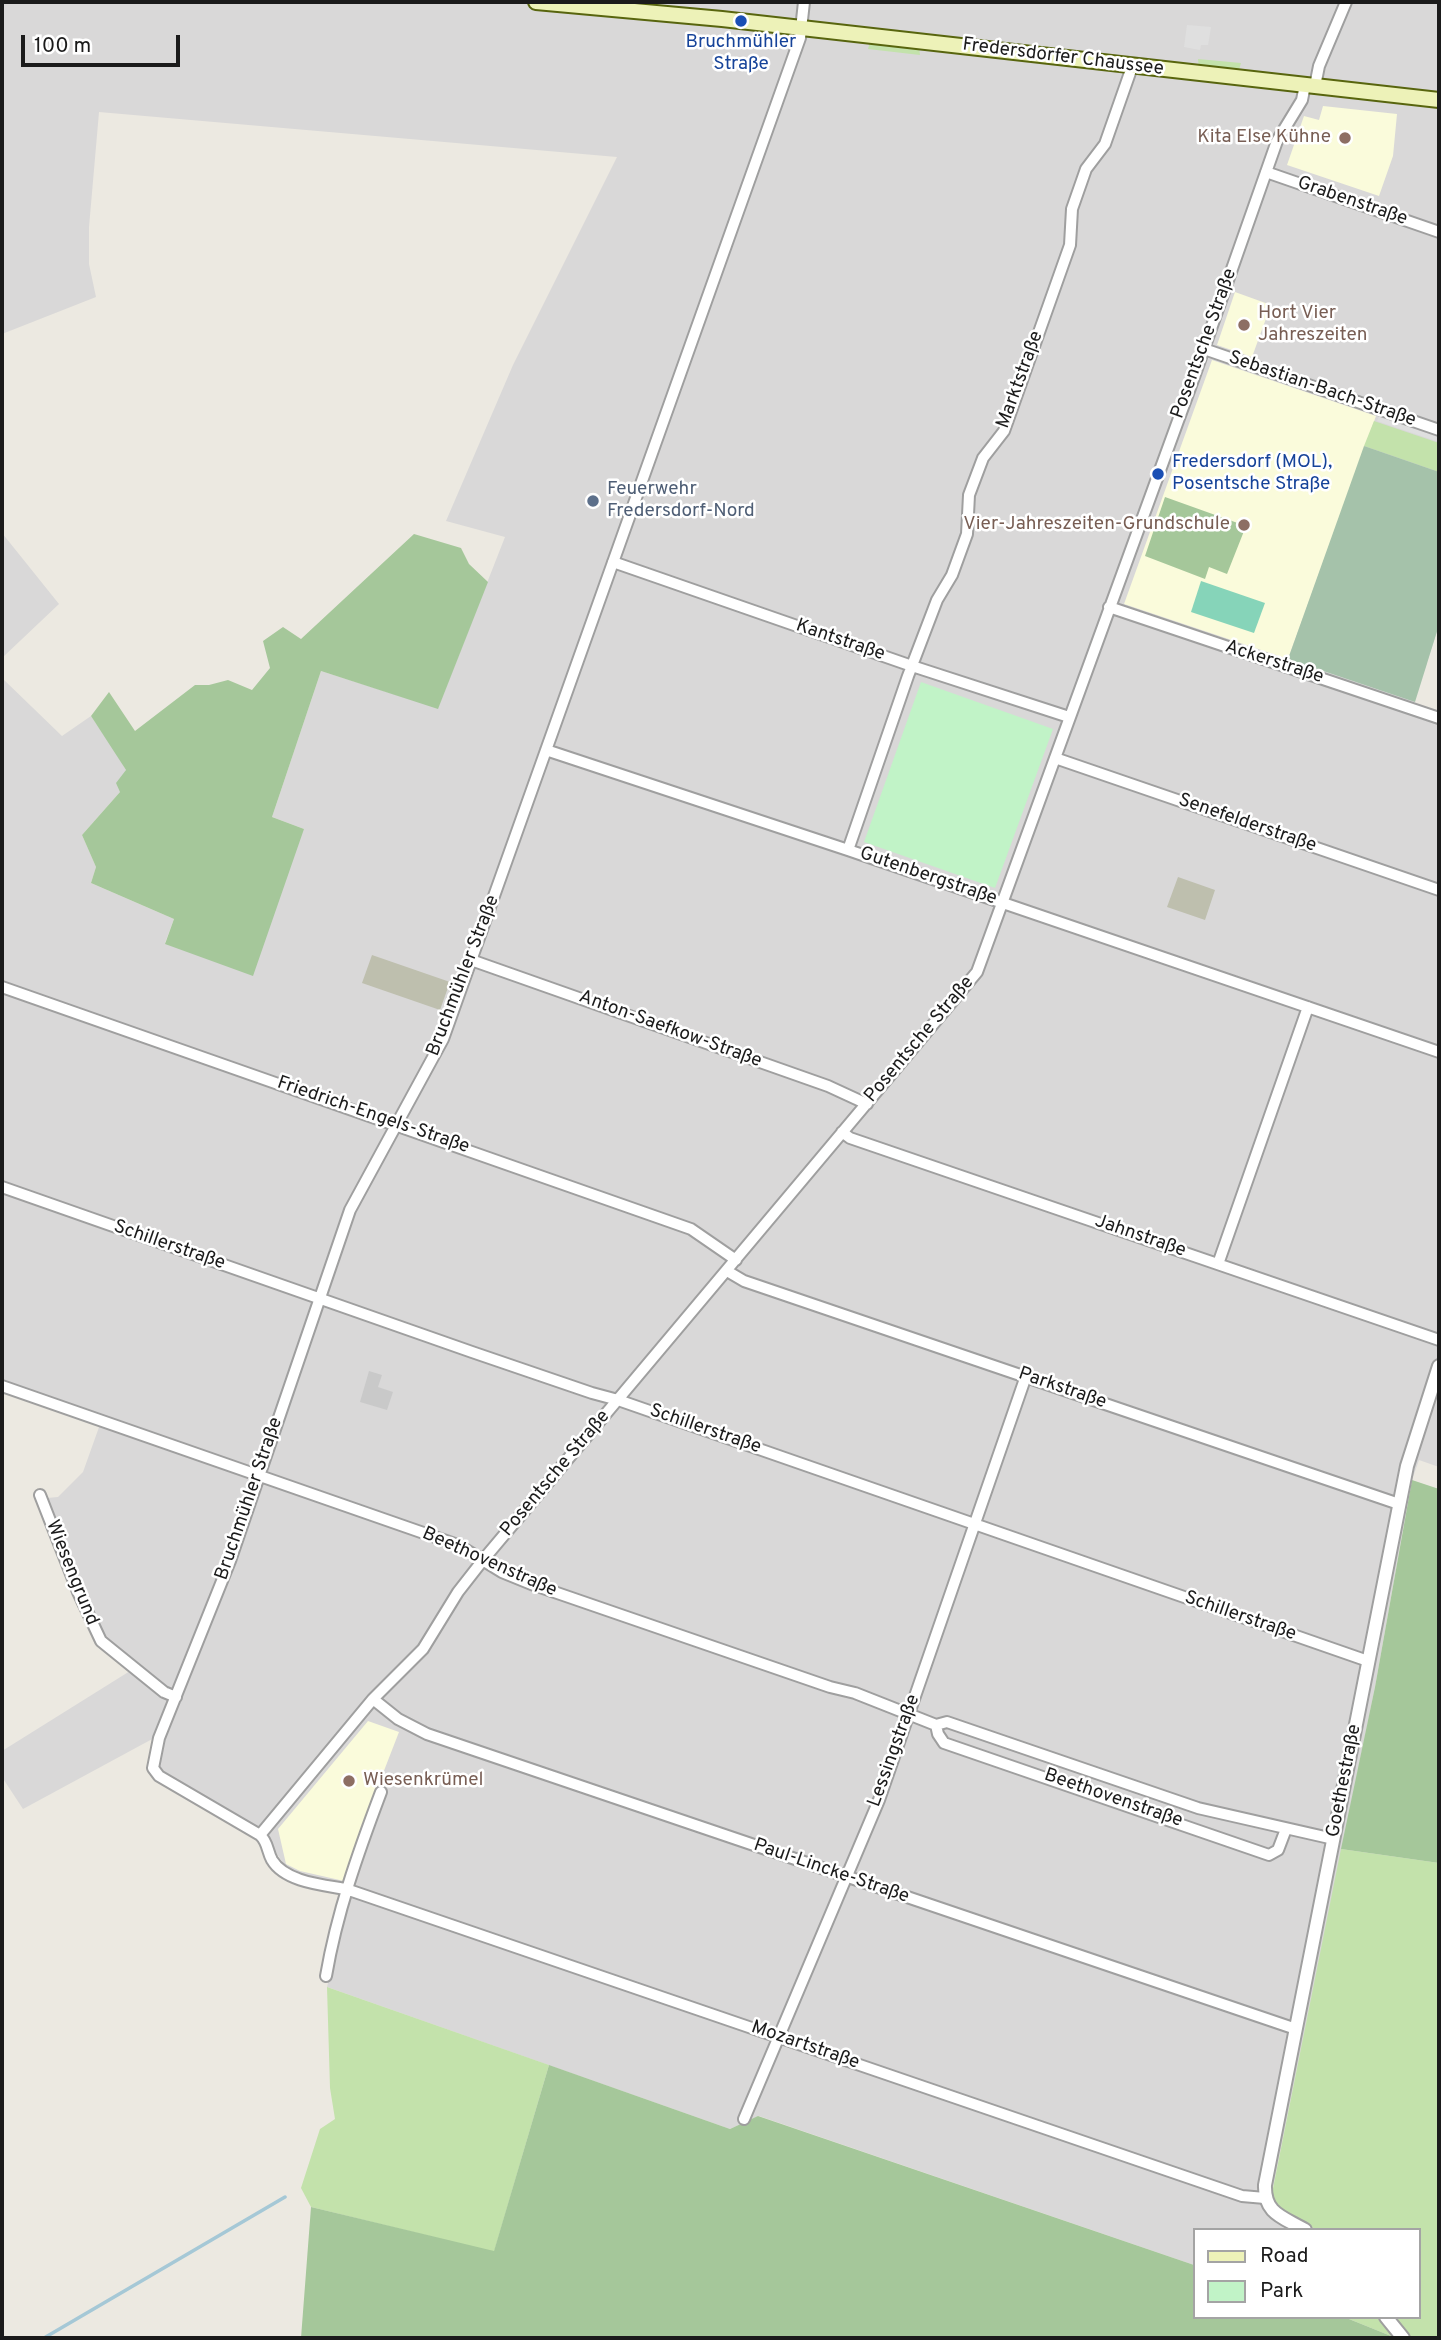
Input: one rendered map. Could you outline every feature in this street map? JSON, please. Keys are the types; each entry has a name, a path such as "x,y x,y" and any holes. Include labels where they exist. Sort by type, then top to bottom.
{"main road":[{"name":"Fredersdorfer Chaussee","path":"536,2 612,5 1132,67 1439,100"}],"street":[{"name":"Bruchmühler Straße","path":"260,1835 159,1776 153,1768 159,1738 230,1561 257,1475 350,1210 440,1047 800,38 804,2"},
{"name":"Posentsche Straße","path":"260,1835 373,1699 423,1649 458,1592 483,1560 976,972 1204,349 1277,141 1310,85 1346,2"},
{"name":"Marktstraße","path":"848,850 912,666 937,600 951,575 967,534 968,504 983,458 1004,431 1070,245 1072,209 1085,173 1105,144 1132,67"},
{"name":"Grabenstraße","path":"1266,173 1439,232"},
{"name":"Sebastian-Bach-Straße","path":"1204,349 1439,430"},
{"name":"Kantstraße","path":"612,562 1069,718"},
{"name":"Ackerstraße","path":"1110,607 1439,718"},
{"name":"Gutenbergstraße","path":"547,750 1439,1052"},
{"name":"Senefelderstraße","path":"1055,758 1439,890"},
{"name":"Anton-Saefkow-Straße","path":"471,960 828,1086 867,1104"},
{"name":"Friedrich-Engels-Straße","path":"2,987 691,1229 736,1260"},
{"path":"1218,1264 1308,1007"},
{"name":"Jahnstraße","path":"842,1132 850,1138 1439,1340"},
{"name":"Schillerstraße","path":"2,1187 1368,1661"},
{"name":"Parkstraße","path":"727,1271 744,1282 1399,1504"},
{"name":"Goethestraße","path":"1265,2198 1265,2185 1399,1504 1414,1443 1438,1372"},
{"name":"Lessingstraße","path":"744,2119 878,1800 1026,1376"},
{"name":"Beethovenstraße","path":"2,1386 458,1545 502,1572 534,1586 830,1687 855,1693 936,1725 947,1722 1198,1808 1334,1839"},
{"name":"Wiesengrund","path":"40,1495 78,1592 101,1641 164,1692 176,1697"},
{"name":"Paul-Lincke-Straße","path":"373,1699 398,1719 427,1734 1296,2029"},
{"name":"Beethovenstraße","path":"936,1725 944,1742 1269,1855 1278,1850 1286,1829"},
{"path":"326,1976 346,1889 382,1792"},
{"path":"260,1835 265,1839 272,1861 279,1868 315,1884 346,1889"},
{"name":"Mozartstraße","path":"346,1889 1242,2196 1265,2198"},
{"path":"1265,2198 1274,2211 1302,2228"},
{"path":"1388,2319 1403,2338"}],"shaded area":[{"path":"2,2 1439,2 1439,625 1410,715 1439,725 1439,1467 1419,1460 1412,1480 1375,1687 1270,2202 1314,2228 1192,2228 1192,2264 759,2116 730,2129 327,1987 351,1889 288,1870 259,1828 159,1769 167,1731 23,1809 2,1777 2,1751 138,1666 103,1635 47,1498 58,1497 83,1472 103,1416 2,1381 2,678 62,736 91,716 113,748 126,770 120,792 82,835 96,867 91,883 174,919 165,943 304,829 272,817 321,671 438,708 505,537 446,521 513,365 617,157 99,112 89,227 89,264 96,297 2,334"},
{"path":"1187,25 1211,27 1208,45 1201,45 1200,50 1184,47"},
{"name":"Kita Else Kühne","path":"1323,106 1397,114 1393,156 1379,196 1287,165 1304,116 1319,120"},
{"name":"Hort Vier Jahreszeiten","path":"1235,292 1271,305 1252,357 1217,345"},
{"name":"Vier-Jahreszeiten-Grundschule","path":"1212,360 1376,416 1288,659 1124,604"},
{"path":"1380,414 1439,435 1439,442 1377,421"},
{"path":"1364,446 1439,472 1439,625 1415,702 1288,659"},
{"path":"2,533 59,604 2,658"},
{"path":"1178,877 1215,890 1205,920 1167,907"},
{"path":"372,955 450,982 440,1010 362,983"},
{"path":"369,1371 382,1375 378,1387 393,1392 387,1410 360,1402"},
{"name":"Wiesenkrümel","path":"368,1721 399,1732 344,1881 300,1871 286,1864 278,1829"}],"green space":[{"path":"870,42 919,47 920,55 868,49"},
{"path":"1198,59 1241,63 1238,73 1199,68"},
{"path":"1374,421 1439,443 1439,472 1364,446"},
{"path":"1165,497 1246,526 1227,574 1209,567 1205,579 1145,556"},
{"path":"414,534 461,548 469,564 488,582 438,709 321,671 272,817 304,829 253,976 165,944 174,919 91,883 96,867 82,835 120,792 116,783 126,770 91,716 109,692 135,731 195,685 228,680 252,690 270,668 263,641 283,627 301,639"},
{"path":"1201,581 1265,603 1254,633 1191,612"},
{"path":"921,682 1053,729 995,888 864,842"},
{"path":"1412,1480 1439,1489 1439,1863 1341,1849 1375,1687"},
{"path":"1341,1849 1439,1863 1439,2338 1396,2338 1349,2319 1420,2319 1420,2228 1314,2228 1270,2203"},
{"path":"327,1987 549,2065 494,2252 311,2207 301,2188 320,2129 335,2119 330,2088"},
{"path":"549,2065 730,2129 758,2116 1192,2264 1192,2319 1349,2319 1396,2338 301,2338 311,2207 494,2251"}],"waterway":[{"path":"44,2338 285,2197"}],"place":[{"name":"Bruchmühler Straße","path":"741,21"},
{"name":"Kita Else Kühne","path":"1345,138"},
{"name":"Hort Vier Jahreszeiten","path":"1244,325"},
{"name":"Fredersdorf (MOL), Posentsche Straße","path":"1158,474"},
{"name":"Feuerwehr Fredersdorf-Nord","path":"593,501"},
{"name":"Vier-Jahreszeiten-Grundschule","path":"1244,525"},
{"name":"Wiesenkrümel","path":"349,1781"}]}
